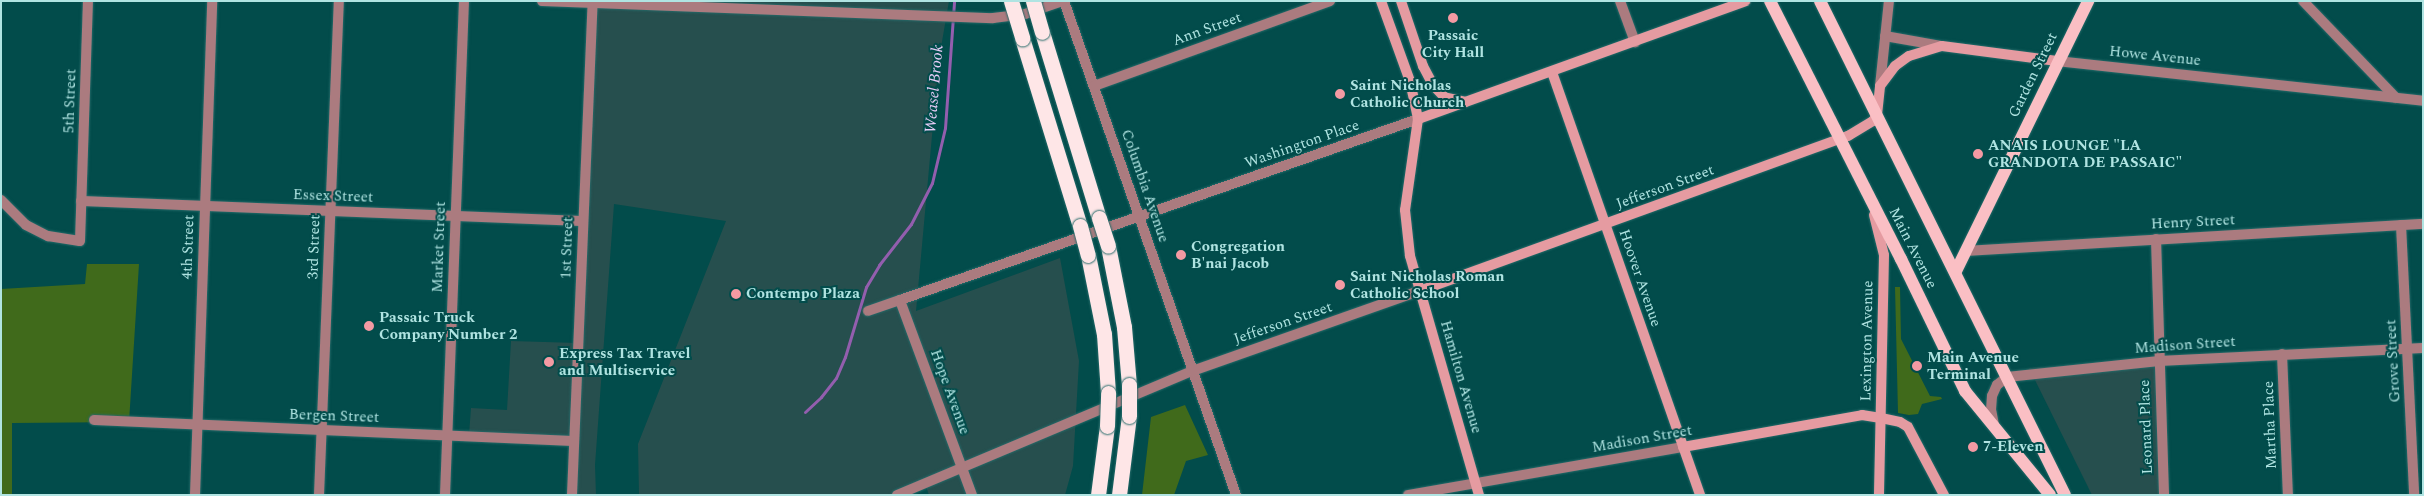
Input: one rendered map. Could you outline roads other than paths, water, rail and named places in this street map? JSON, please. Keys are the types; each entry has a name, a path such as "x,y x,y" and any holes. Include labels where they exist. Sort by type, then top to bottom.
{"highway":[{"path":"1011,1 1080,226 1088,255 1104,334 1108,426 1098,495"},
{"path":"1033,1 1108,246 1124,327 1129,385 1129,416 1119,495"}],"main road":[{"path":"1381,1 1410,81 1418,119"},
{"path":"1401,1 1423,66 1432,85 1444,97 1465,102"},
{"name":"Washington Place","path":"1418,119 1745,1"},
{"name":"Main Avenue","path":"1770,1 1964,391 2050,495"},
{"name":"Main Avenue","path":"1820,1 1956,271 2065,495"},
{"name":"Garden Street","path":"1956,271 2088,1"},
{"path":"1878,115 1880,86 1895,66 1909,56 1942,46"},
{"name":"Howe Avenue","path":"1942,46 2057,61"},
{"name":"Hoover Avenue","path":"1552,72 1700,495"},
{"name":"Jefferson Street","path":"1422,290 1839,139 1869,125 1878,115"},
{"name":"Hamilton Avenue","path":"1418,119 1405,210 1410,256 1422,290 1478,495"},
{"name":"Lexington Avenue","path":"1866,191 1881,237 1884,255 1879,495"},
{"name":"Madison Street","path":"1683,447 1862,415 1881,418 1900,422 1908,427 1944,495"}],"street":[{"name":"5th Street","path":"1,200 26,225 48,236 80,241 88,1"},
{"name":"4th Street","path":"195,495 212,1"},
{"name":"3rd Street","path":"319,495 339,1"},
{"name":"Market Street","path":"445,495 464,1"},
{"path":"542,1 779,6 960,18 1008,17 1063,1"},
{"name":"Columbia Avenue","path":"1063,1 1236,495"},
{"name":"Ann Street","path":"1094,86 1330,1"},
{"path":"1620,1 1634,42"},
{"path":"1880,86 1889,1"},
{"path":"2303,1 2396,98"},
{"name":"1st Street","path":"572,495 593,3"},
{"name":"Howe Avenue","path":"1885,36 1942,46"},
{"name":"Howe Avenue","path":"2057,61 2423,101"},
{"name":"Washington Place","path":"868,311 1140,218 1418,119"},
{"name":"Essex Street","path":"81,202 583,221"},
{"name":"Henry Street","path":"1966,251 2423,224"},
{"name":"Grove Street","path":"2401,225 2414,495"},
{"name":"Leonard Place","path":"2156,239 2164,495"},
{"name":"Jefferson Street","path":"898,495 1192,371 1422,290"},
{"name":"Hope Avenue","path":"900,300 972,495"},
{"name":"Madison Street","path":"2006,377 2159,361 2423,348"},
{"name":"Martha Place","path":"2282,354 2288,495"},
{"path":"1994,427 1991,410 1992,396 1997,385 2006,377"},
{"name":"Bergen Street","path":"94,420 574,440"},
{"name":"Madison Street","path":"1408,495 1683,447"}],"waterway":[{"name":"Weasel Brook","path":"805,412 821,397 836,378 845,357 866,287 879,265 911,224 932,183 945,128 954,1"}],"place":[{"name":"Passaic City Hall","path":"1453,18"},
{"name":"Saint Nicholas Catholic Church","path":"1340,94"},
{"name":"ANAIS LOUNGE \"LA GRANDOTA DE PASSAIC\"","path":"1978,154"},
{"name":"Congregation B'nai Jacob","path":"1181,255"},
{"name":"Saint Nicholas Roman Catholic School","path":"1340,285"},
{"name":"Contempo Plaza","path":"736,294"},
{"name":"Passaic Truck Company Number 2","path":"369,326"},
{"name":"Express Tax Travel and Multiservice","path":"549,362"},
{"name":"Main Avenue Terminal","path":"1917,366"},
{"name":"7-Eleven","path":"1973,447"}]}
